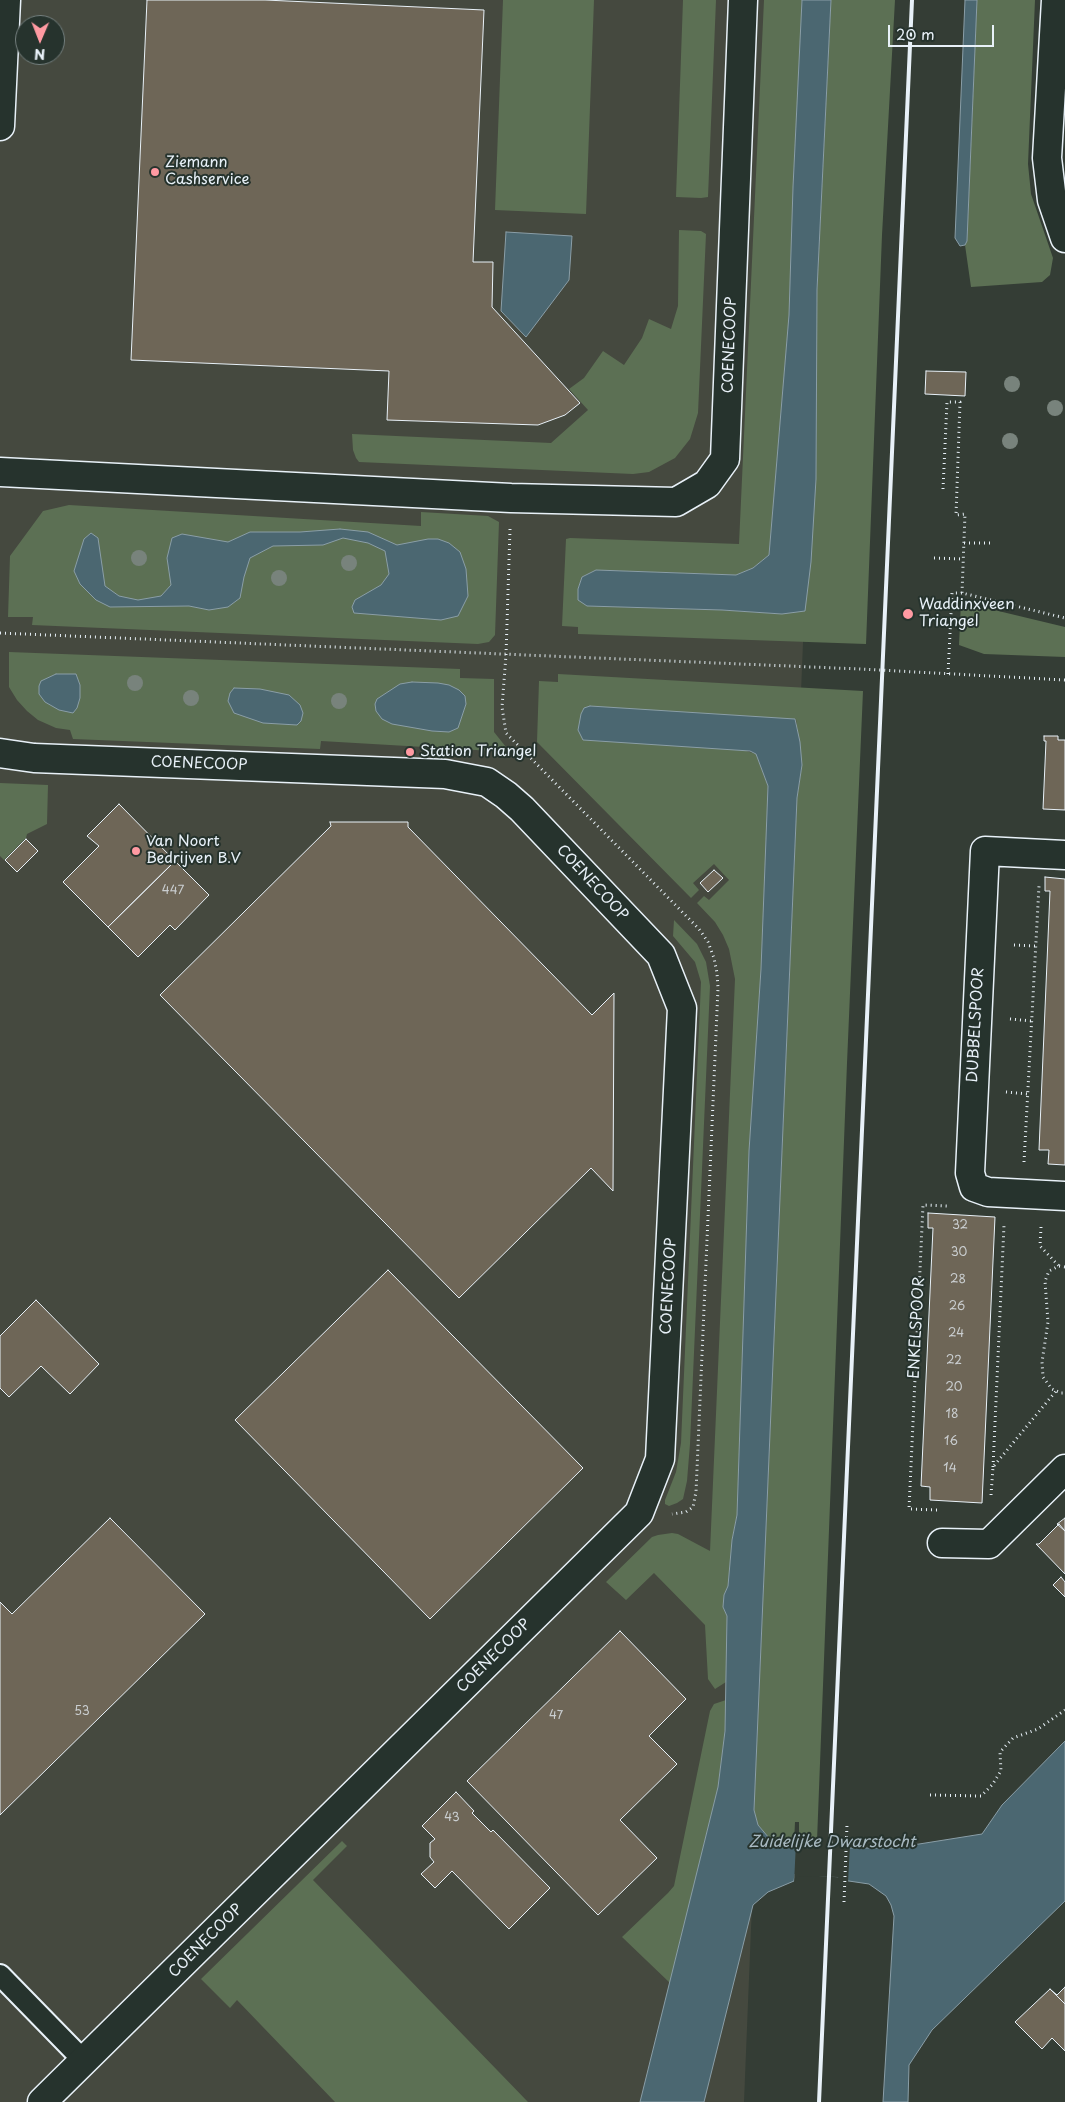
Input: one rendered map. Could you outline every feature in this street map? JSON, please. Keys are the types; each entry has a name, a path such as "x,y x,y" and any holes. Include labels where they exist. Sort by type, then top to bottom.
{"street":[{"path":"0,126 6,0"},
{"name":"COENECOOP","path":"0,472 511,498 676,502 707,484 725,459 743,0"},
{"path":"1056,0 1047,158 1052,200 1065,238"},
{"name":"COENECOOP","path":"0,753 34,758 445,774 486,782 506,794 522,809 661,955 682,1008 660,1460 639,1513 42,2102"},
{"name":"DUBBELSPOOR","path":"974,1187 970,1173 985,851 1053,854"},
{"path":"974,1187 988,1192 1043,1195"},
{"path":"942,1543 989,1544 1065,1469"}],"lane":[{"path":"0,1975 84,2061"}],"path":[{"path":"943,489 947,402 960,402 956,515 965,514 962,593"},
{"path":"506,655 511,498"},
{"path":"964,543 990,543"},
{"path":"934,558 963,559"},
{"path":"948,674 952,593 962,593 1065,618"},
{"path":"0,633 1065,680"},
{"path":"1053,854 1040,1246 1059,1266"},
{"name":"ENKELSPOOR","path":"909,1509 922,1205 951,1206 974,1187"},
{"path":"989,1544 1004,1222"},
{"path":"1065,1267 1059,1266 1049,1271 1045,1281 1048,1322 1042,1362 1043,1377 1056,1391 1065,1393"},
{"path":"993,1467 1056,1391"},
{"path":"930,1795 981,1796 992,1785 1001,1771 1000,1752 1013,1738 1038,1730 1065,1710"},
{"path":"844,1902 847,1825"}],"shaded area":[{"path":"0,0 829,0 744,2102 0,2102"}],"green space":[{"path":"503,0 594,0 586,214 495,210"},
{"path":"683,0 716,0 708,197 701,198 676,197"},
{"path":"764,0 802,0 789,315 769,555 753,568 736,575 596,570 582,577 578,589 578,599 587,606 722,610 782,614 813,511 816,479 817,290 831,0 895,0 882,235 866,644 578,634 578,627 562,626 566,539 739,544"},
{"path":"977,0 1035,0 1028,164 1031,194 1053,258 1050,275 1042,282 971,287 965,245 967,241"},
{"path":"679,230 701,231 706,234 698,413 690,439 675,458 649,472 633,474 359,462 356,458 353,450 352,434 551,443 588,410 569,389 584,378 603,351 624,365 642,338 649,319 671,329 678,306"},
{"path":"69,505 421,526 421,512 488,516 499,522 495,635 489,642 478,644 32,625 33,617 8,617 10,556 43,511"},
{"path":"961,602 1065,627 1065,657 984,654 959,645"},
{"path":"9,652 460,669 460,678 494,679 494,732 510,752 321,741 320,749 73,739 70,730 56,728 38,720 17,700 9,687"},
{"path":"558,674 863,691 817,1841 799,1838 799,1822 795,1822 794,1844 769,1838 758,1825 754,1811 797,798 802,765 796,719 743,750 756,754 768,786 761,969 749,1151 737,1515 732,1540 728,1586 724,1595 723,1607 727,1616 726,1682 715,1689 708,1679 705,1625 654,1573 626,1600 606,1582 652,1537 658,1535 678,1534 710,1551 735,979 729,949 723,935 715,922 697,903 704,896 709,900 729,880 714,864 693,883 699,890 691,898 537,742 539,681 558,682"},
{"path":"0,783 48,785 47,824 27,834 26,838 4,860 0,856"},
{"path":"674,920 697,944 706,962 710,986 690,1444 687,1481 683,1499 669,1506 665,1504 665,1500 676,1472 681,1443 701,982 695,962 673,936"},
{"path":"726,1700 725,1730 718,1787 670,1983 622,1937 674,1886 710,1711 714,1704"},
{"path":"342,1841 347,1846 313,1880 528,2102 335,2102 237,2000 230,2008 201,1979"}],"water":[{"path":"802,0 831,0 817,290 816,479 811,562 805,611 782,614 722,610 587,606 578,600 578,589 582,577 596,570 736,575 753,568 769,555 789,315"},
{"path":"965,0 977,0 967,241 965,245 960,246 955,238"},
{"path":"506,232 572,236 569,280 526,337 501,311"},
{"path":"340,529 368,532 397,545 428,539 438,539 449,543 460,552 466,569 468,596 458,616 441,620 354,613 352,607 355,600 381,585 389,574 385,551 368,543 343,538 323,545 273,546 250,558 240,598 228,607 209,610 189,606 110,607 96,600 80,584 74,571 84,539 91,533 98,538 105,586 119,596 138,600 161,596 171,585 167,558 172,538 182,534 228,542 250,532 300,532"},
{"path":"56,674 76,674 80,685 80,698 77,708 73,713 59,710 45,702 39,694 41,681"},
{"path":"412,682 449,685 459,690 465,696 466,704 458,728 449,732 432,731 392,724 382,719 376,711 375,704 377,699 400,684"},
{"path":"234,688 260,689 289,695 300,705 303,713 301,721 297,725 263,723 234,713 228,701 230,693"},
{"path":"590,706 795,719 800,742 802,765 797,798 754,1810 758,1825 769,1838 794,1844 796,1848 841,1852 844,1848 894,1848 982,1834 1002,1805 1065,1741 1065,1901 932,2030 909,2065 908,2102 883,2102 894,1916 891,1905 886,1896 869,1884 842,1880 842,1877 795,1874 794,1881 768,1892 753,1905 704,2102 640,2102 718,1787 725,1731 727,1616 723,1607 724,1595 728,1586 732,1540 737,1515 749,1151 761,969 768,786 756,754 750,751 583,740 578,730 581,714 584,708"}],"pier":[{"path":"796,1842 799,1848 840,1849 843,1846 850,1845 848,1882 840,1882 838,1877 797,1876 794,1884"}],"building":[{"path":"147,0 265,0 484,10 473,262 493,262 492,307 580,403 565,415 538,425 387,420 389,371 131,360"},
{"path":"926,371 966,372 965,396 925,394"},
{"path":"1044,736 1058,736 1058,740 1065,740 1065,810 1043,809 1046,741 1044,741"},
{"path":"119,804 175,861 108,927 63,882 99,846 87,836"},
{"path":"330,822 408,822 408,827 592,1015 614,993 613,1191 591,1168 459,1298 160,995 331,826"},
{"path":"26,839 38,851 17,872 5,860"},
{"path":"175,861 209,895 175,930 170,925 138,957 108,927"},
{"path":"714,870 723,878 708,892 700,883"},
{"path":"1045,877 1065,879 1065,1165 1048,1164 1049,1150 1039,1150 1050,891 1045,891"},
{"path":"928,1213 995,1217 982,1503 930,1500 930,1487 921,1486 933,1228 928,1228"},
{"path":"388,1270 583,1468 430,1619 235,1420"},
{"path":"36,1300 99,1364 70,1394 41,1366 9,1397 0,1388 0,1336"},
{"path":"110,1518 205,1614 0,1815 0,1602 12,1614"},
{"path":"1065,1518 1065,1531 1057,1524"},
{"path":"1059,1524 1065,1531 1065,1574 1036,1544 1039,1544"},
{"path":"1061,1577 1065,1582 1065,1597 1053,1585"},
{"path":"620,1631 686,1699 649,1736 677,1764 620,1820 657,1858 598,1915 467,1781"},
{"path":"456,1792 474,1811 472,1813 491,1832 493,1830 550,1888 509,1929 452,1871 435,1888 421,1874 434,1862 430,1857 430,1843 435,1839 422,1826"},
{"path":"1065,1987 1065,2004 1050,1989 1057,1995"},
{"path":"1050,1989 1065,2004 1065,2051 1052,2038 1042,2049 1015,2022"}],"railway":[{"path":"819,2102 912,0"}],"place":[{"name":"Ziemann Cashservice","path":"155,172"},
{"name":"Waddinxveen Triangel","path":"908,614"},
{"name":"Station Triangel","path":"410,752"},
{"name":"Van Noort Bedrijven B.V","path":"136,851"}],"water label":[{"name":"Zuidelijke Dwarstocht","path":"832,1843"}]}
